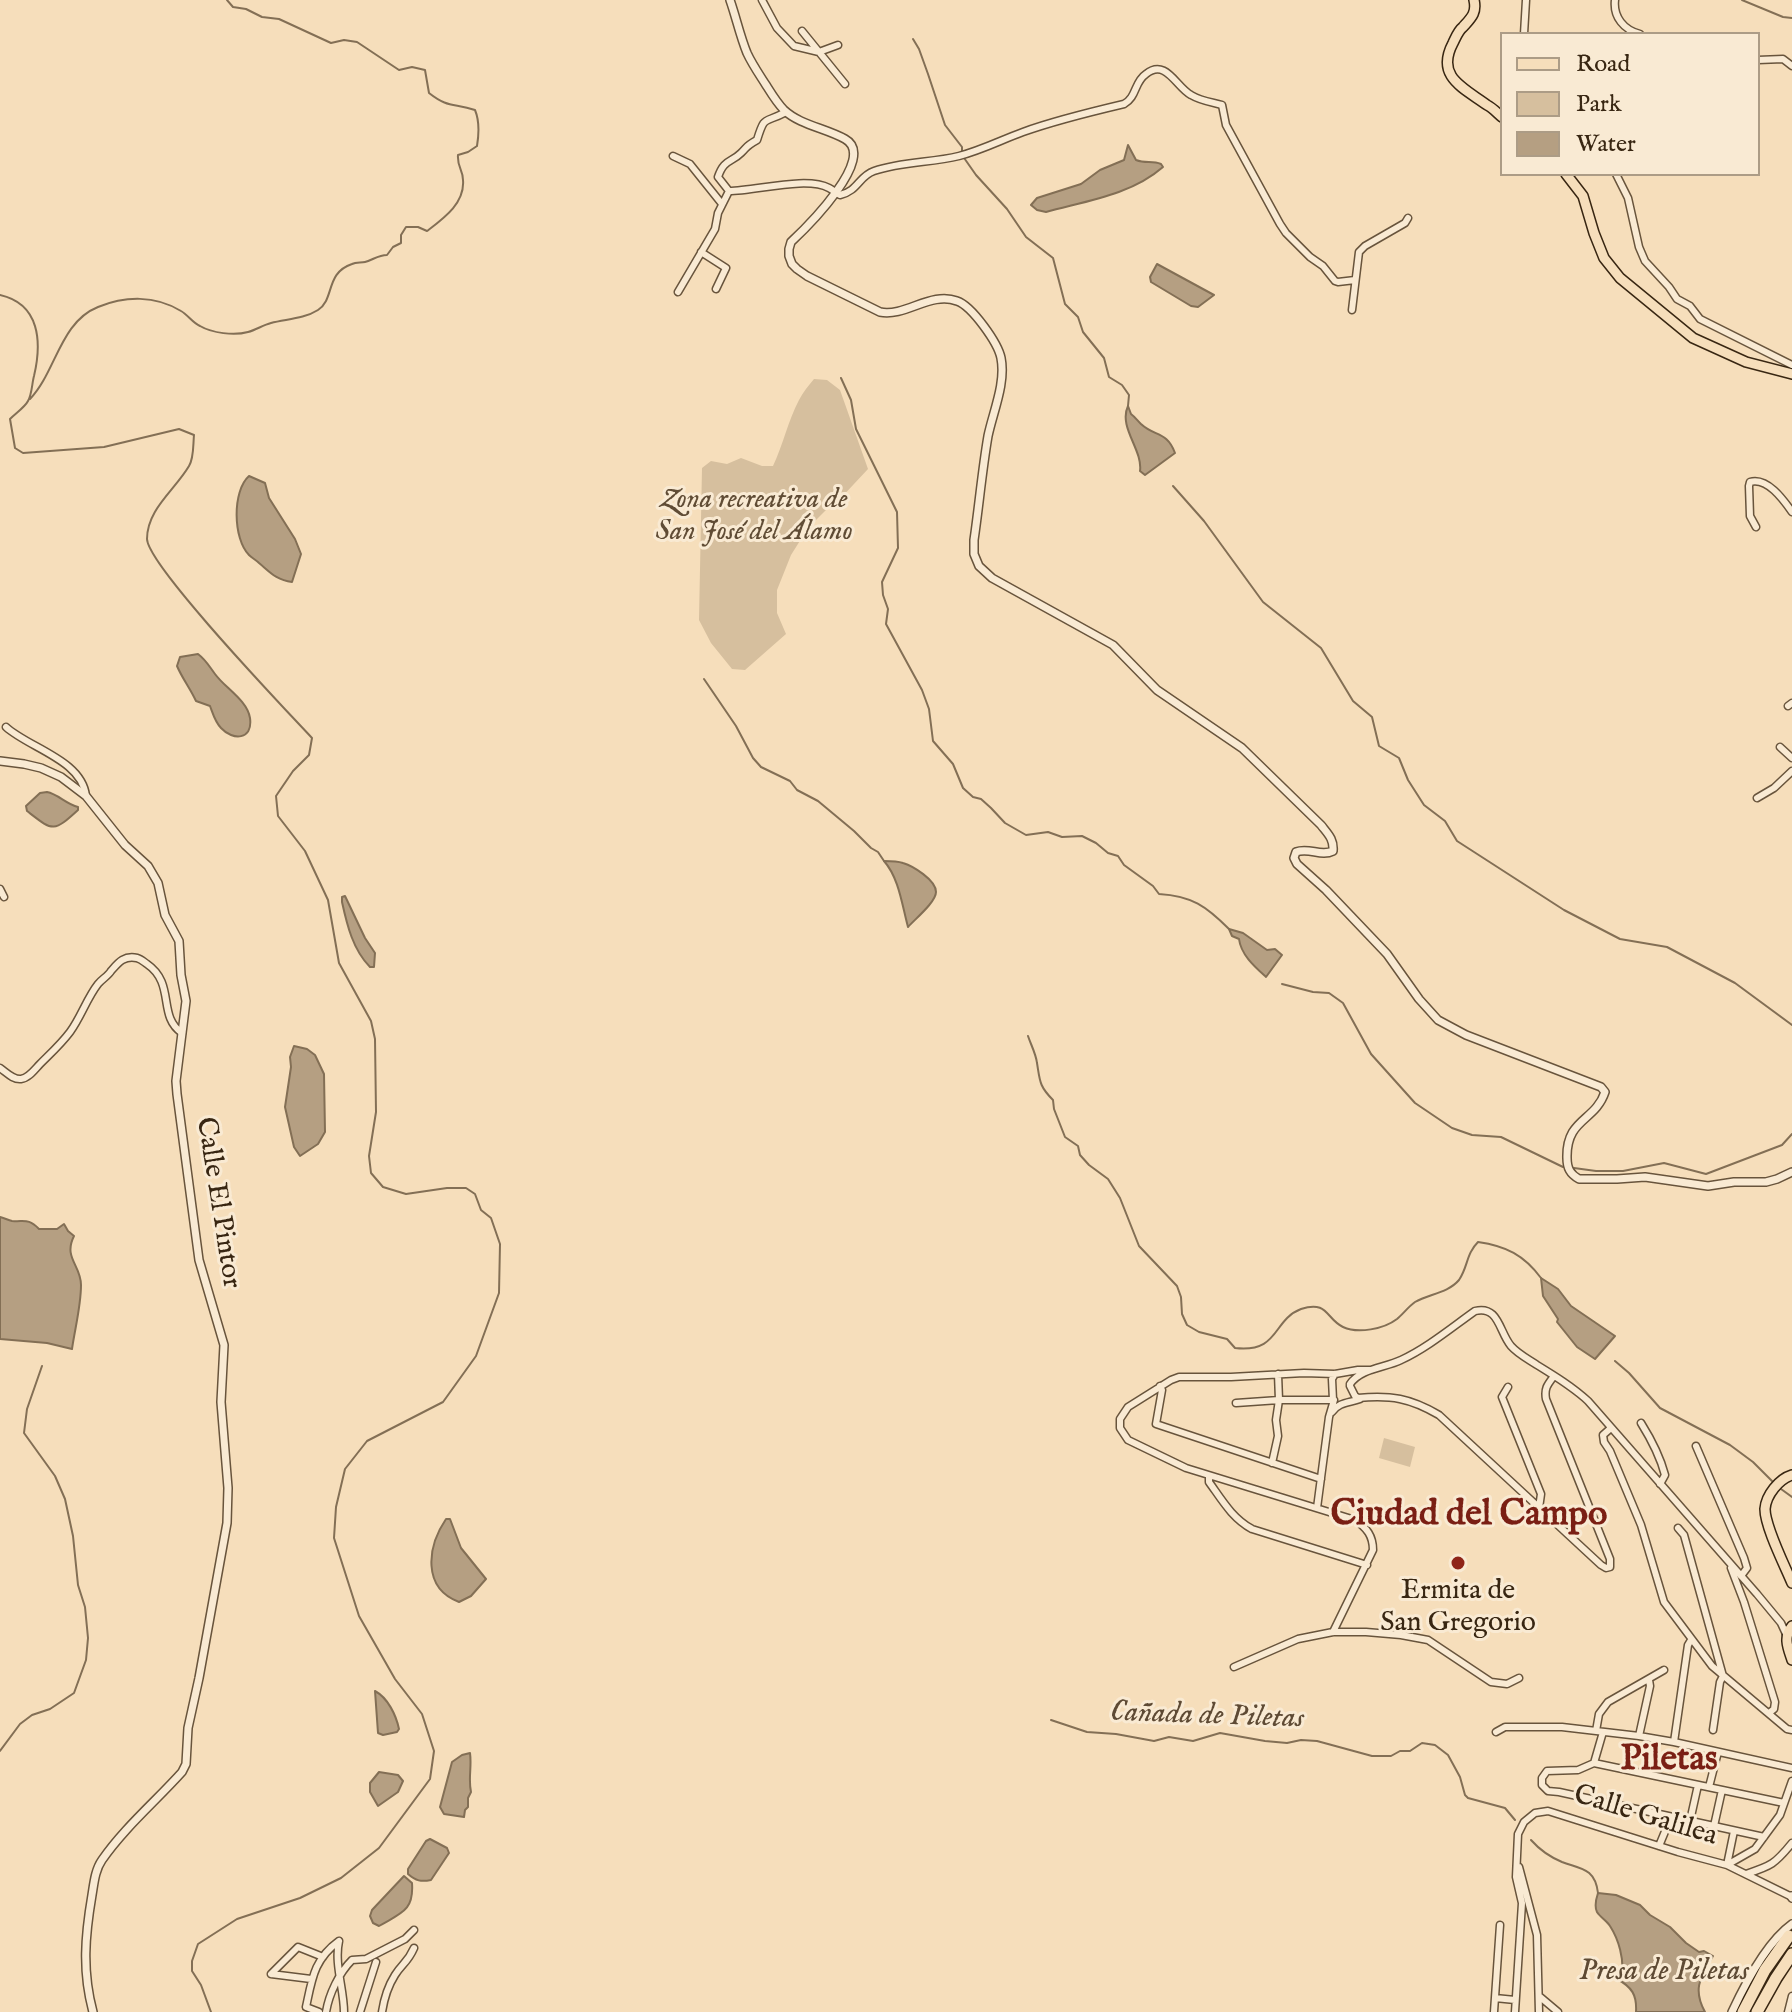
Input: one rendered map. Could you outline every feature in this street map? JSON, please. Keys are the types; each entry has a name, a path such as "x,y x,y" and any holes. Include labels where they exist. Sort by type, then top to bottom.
{"highway":[{"path":"1743,2012 1791,1927"},
{"path":"1757,2012 1792,1954"}],"main road":[{"path":"1474,0 1473,17 1460,29 1448,53 1446,68 1452,78 1500,115"},
{"path":"1568,176 1583,196 1604,258 1620,278 1693,338 1746,362 1792,374"},
{"path":"1792,1475 1778,1483 1765,1511 1792,1583"},
{"path":"1790,1636 1792,1660"}],"street":[{"path":"730,0 747,54 775,99 786,112 844,138 852,143 855,150 855,156 827,206 791,242 789,256 797,269 869,307 890,314 939,299 957,301 976,316 1000,353 1000,386 988,438 974,540 974,554 979,566 1018,594 1113,645 1157,690 1242,748 1321,825 1332,838 1333,851 1322,854 1303,850 1296,852 1294,858 1297,864 1378,944 1438,1020 1466,1035 1601,1087 1605,1092 1598,1106 1570,1135 1567,1159 1573,1175 1579,1179 1660,1178 1708,1186 1766,1182 1792,1172"},
{"path":"762,0 777,28 794,46 819,52 838,45"},
{"path":"1524,32 1526,0"},
{"path":"1615,0 1616,14 1627,30 1634,32"},
{"path":"802,31 845,84"},
{"path":"1760,60 1783,59 1792,66"},
{"path":"729,191 800,183 829,188 840,195 853,191 866,174 873,171 906,162 962,155 1047,124 1124,104 1132,98 1137,83 1148,72 1160,69 1167,71 1183,90 1194,97 1222,105 1226,125 1286,233 1335,281 1355,280"},
{"path":"729,191 718,177 720,171 728,161 757,140 766,119 786,112"},
{"path":"673,156 690,164 722,204"},
{"path":"1617,176 1628,198 1645,261 1677,299 1690,306 1700,319 1792,365"},
{"path":"678,292 715,229 729,191"},
{"path":"1352,310 1359,252 1408,218"},
{"path":"701,252 726,268 716,289"},
{"path":"1756,527 1750,516 1749,486 1753,480 1763,482 1792,512"},
{"path":"6,727 62,761 78,775 86,796"},
{"path":"1780,747 1792,758"},
{"name":"Calle El Pintor","path":"0,761 41,768 61,777 86,796 125,845 148,866 158,883 165,915 179,941 186,1001 176,1081 199,1260 224,1345 221,1402 228,1468 227,1523 188,1728 186,1764 98,1866 86,1927 84,1961 93,2012"},
{"path":"1757,798 1774,788 1792,771"},
{"path":"0,889 4,897"},
{"path":"0,1068 14,1078 24,1079 28,1076 68,1034 98,984 116,964 126,958 142,960 161,977 169,1014 177,1030 182,1033"},
{"path":"1329,1417 1334,1409 1349,1400 1350,1385 1358,1375 1414,1354 1475,1311 1490,1311 1498,1318 1505,1337 1515,1350 1577,1391 1757,1594 1790,1636"},
{"path":"1317,1508 1333,1400 1332,1379 1338,1373 1371,1370"},
{"path":"1333,1632 1373,1550 1370,1533 1364,1526 1355,1520 1186,1468 1143,1448 1128,1440 1120,1428 1120,1419 1128,1407 1179,1377 1346,1373 1355,1396 1401,1398 1439,1415 1601,1565 1610,1567 1605,1547 1546,1399 1544,1392 1554,1376"},
{"path":"1272,1463 1278,1436 1278,1374"},
{"path":"1160,1386 1162,1390 1156,1424 1321,1479"},
{"path":"1508,1387 1502,1397 1541,1494 1539,1508"},
{"path":"1236,1403 1279,1400 1352,1402 1367,1397"},
{"path":"1641,1423 1662,1464 1665,1475 1660,1484"},
{"path":"1611,1428 1603,1435 1604,1442 1641,1525 1664,1602 1706,1660 1792,1730"},
{"path":"1696,1446 1744,1558 1747,1568 1741,1576"},
{"path":"1209,1476 1209,1482 1241,1523 1367,1565"},
{"path":"1678,1528 1684,1535 1723,1676 1713,1730"},
{"path":"1723,1555 1744,1602 1775,1702 1774,1709 1769,1713"},
{"path":"1744,1602 1746,1594 1757,1594"},
{"path":"1774,1615 1790,1636"},
{"path":"1234,1667 1298,1639 1333,1632 1366,1632 1428,1640 1491,1682 1507,1684 1519,1678"},
{"path":"1674,1742 1688,1636"},
{"path":"1706,1660 1714,1658 1715,1650"},
{"path":"1594,1763 1599,1714 1608,1702 1664,1670"},
{"path":"1639,1736 1649,1680"},
{"path":"1496,1732 1505,1727 1562,1727 1639,1736 1792,1768"},
{"path":"1709,1787 1718,1752"},
{"path":"1764,1837 1548,1791 1542,1785 1542,1778 1547,1771 1578,1770 1594,1763 1784,1803"},
{"path":"1727,1865 1755,1849 1780,1815 1792,1781"},
{"path":"1690,1821 1698,1785"},
{"path":"1714,1826 1722,1790"},
{"name":"Calle Galilea","path":"1518,1863 1518,1834 1524,1822 1535,1813 1548,1811 1727,1865 1792,1897"},
{"path":"1659,1846 1671,1817"},
{"path":"1727,1865 1734,1831"},
{"path":"1746,1874 1770,1867 1792,1843"},
{"path":"1518,1863 1537,1935 1539,2012"},
{"path":"1515,2012 1522,1903 1516,1877 1518,1863"},
{"path":"1494,2012 1500,1925"},
{"path":"1732,2012 1763,1959 1784,1930 1791,1927"},
{"path":"326,2012 345,1966 352,1960 366,1959 405,1939 414,1930"},
{"path":"319,2012 306,2007 311,1979 323,1957 339,1941 338,1961 344,2012"},
{"path":"311,1979 271,1974 298,1947 323,1957"},
{"path":"382,2012 397,1972 406,1964 414,1948"},
{"path":"360,2012 376,1962"},
{"path":"1539,1996 1558,2012"},
{"path":"1788,2012 1792,1996"},
{"path":"1495,1998 1515,2000"}],"green space":[{"name":"Zona recreativa de San José del Álamo","path":"814,379 827,380 840,390 868,469 808,528 791,555 777,590 777,613 786,634 745,670 732,669 711,643 699,620 702,468 711,461 727,464 741,458 762,466 773,466 795,408"},
{"path":"1384,1438 1415,1447 1410,1467 1379,1458"}],"water":[{"path":"1128,145 1136,160 1158,163 1163,167 1122,191 1092,200 1046,212 1031,205 1037,198 1081,184 1100,170 1124,160"},
{"path":"1157,264 1214,295 1198,307 1191,306 1151,282 1150,277"},
{"path":"1128,406 1141,424 1168,441 1175,453 1145,475 1140,471 1138,455 1126,422"},
{"path":"249,476 265,483 269,498 295,539 301,554 292,582 274,575 244,548 237,527 237,503 243,483"},
{"path":"198,654 245,706 250,725 245,734 236,736 226,732 217,723 210,706 196,701 177,666 180,657"},
{"path":"47,792 78,807 78,810 58,826 42,823 27,811 26,806 40,793"},
{"path":"884,861 901,862 912,867 935,887 933,901 908,927 897,884"},
{"path":"345,896 375,953 374,967 364,960 352,937 342,902"},
{"path":"1229,929 1243,933 1267,950 1275,949 1282,955 1266,977 1249,960 1239,939 1232,936"},
{"path":"294,1046 315,1055 324,1074 325,1132 318,1144 300,1156 294,1147 285,1107"},
{"path":"0,1217 29,1222 39,1229 57,1229 64,1224 74,1236 70,1250 81,1285 72,1349 47,1343 0,1339"},
{"path":"1541,1278 1558,1289 1571,1306 1615,1336 1595,1359 1577,1347 1557,1322 1543,1296"},
{"path":"446,1519 450,1519 461,1548 486,1579 471,1596 459,1602 439,1587 432,1566 435,1542"},
{"path":"375,1691 391,1707 398,1724 397,1732 378,1733"},
{"path":"470,1753 471,1792 464,1817 444,1814 440,1807 452,1762"},
{"path":"379,1772 398,1775 403,1781 398,1792 378,1806 370,1792 370,1783"},
{"path":"430,1839 447,1848 449,1853 431,1880 419,1880 408,1874 408,1869"},
{"path":"404,1876 412,1883 408,1905 400,1914 379,1926 373,1923 370,1916 372,1910"},
{"name":"Presa de Piletas","path":"1598,1893 1616,1895 1640,1905 1686,1943 1699,1952 1713,1956 1699,1989 1705,2012 1636,2012 1632,1992 1617,1979 1622,1975 1620,1950 1610,1926 1596,1910"}],"waterway":[{"path":"30,399 75,324 98,307 129,299 161,302 205,328 230,334 307,315 323,305 343,268 387,255 401,243 406,227 427,231 452,209 461,196 463,180 458,155 477,146 479,128 475,110 446,103 429,93 425,70 412,67 399,70 357,42 344,40 331,43 279,19 233,7 227,0"},
{"path":"1742,0 1792,18"},
{"path":"913,39 945,125 962,147 962,155 1026,237 1053,258 1065,304 1078,317 1083,332 1104,358 1109,377 1122,385 1129,395 1128,406"},
{"path":"0,295 23,307 35,326 37,338 38,350 29,398 25,406 10,419 15,448 23,453 104,447 179,429 194,435 191,463 157,509 148,528 147,539 153,554 193,606 312,738 309,755 293,771 276,796 278,816 305,851 328,900 339,963 371,1021 375,1039 376,1112 369,1156 371,1173 383,1187 406,1194 466,1188 475,1194 481,1210 491,1218 500,1244 499,1293 476,1356 443,1402 367,1441 345,1469 336,1507 334,1538 359,1616 395,1679 422,1714 434,1751 430,1779 379,1848 341,1878 300,1898 237,1919 198,1944 192,1971 211,2012"},
{"path":"841,378 851,400 856,429 897,512 898,548 882,582 888,609 886,624 922,690 929,709 933,741 953,764 963,788 973,797 981,799 1005,823 1026,835 1048,832 1062,837 1082,836 1096,843 1108,853 1118,856 1124,865 1159,894 1181,897 1198,904 1229,929"},
{"path":"1173,486 1204,521 1263,602 1321,648 1353,701 1372,717 1379,746 1399,758 1424,805 1445,821 1457,841 1564,910 1620,939 1667,947 1735,983 1792,1025"},
{"path":"704,679 761,767 790,781 797,790 818,801 878,852 884,861"},
{"path":"1282,984 1329,993 1343,1003 1371,1054 1415,1103 1452,1128 1472,1135 1501,1137 1563,1167"},
{"path":"1028,1036 1041,1083 1053,1100 1065,1137 1078,1146 1080,1155 1089,1165 1108,1179 1120,1198 1139,1246 1177,1286 1187,1325 1199,1332 1227,1339 1235,1348 1260,1346 1292,1314 1310,1307 1322,1309 1337,1324 1349,1329 1378,1328 1392,1323 1415,1302 1455,1284 1478,1242 1514,1253 1541,1278"},
{"path":"1574,1168 1623,1171 1664,1163 1706,1174 1782,1145 1792,1134"},
{"path":"1615,1361 1660,1408 1730,1445 1773,1482"},
{"path":"0,1751 20,1724 74,1693 86,1660 88,1638 85,1607 78,1585 65,1499 55,1476 24,1433 27,1409 42,1366"},
{"path":"1781,1489 1792,1497"},
{"name":"Cañada de Piletas","path":"1051,1720 1087,1732 1154,1741 1169,1737 1193,1741 1220,1733 1287,1743 1317,1741 1372,1756 1391,1756 1400,1751 1410,1751 1422,1743 1435,1745 1448,1755 1468,1798 1505,1808 1515,1820"},
{"name":"Cañada de Piletas","path":"1531,1840 1553,1858 1590,1874 1598,1893"}],"place":[{"name":"Ermita de San Gregorio","path":"1458,1563"}],"district":[{"name":"Ciudad del Campo","path":"1469,1517"},
{"name":"Piletas","path":"1669,1762"}]}
